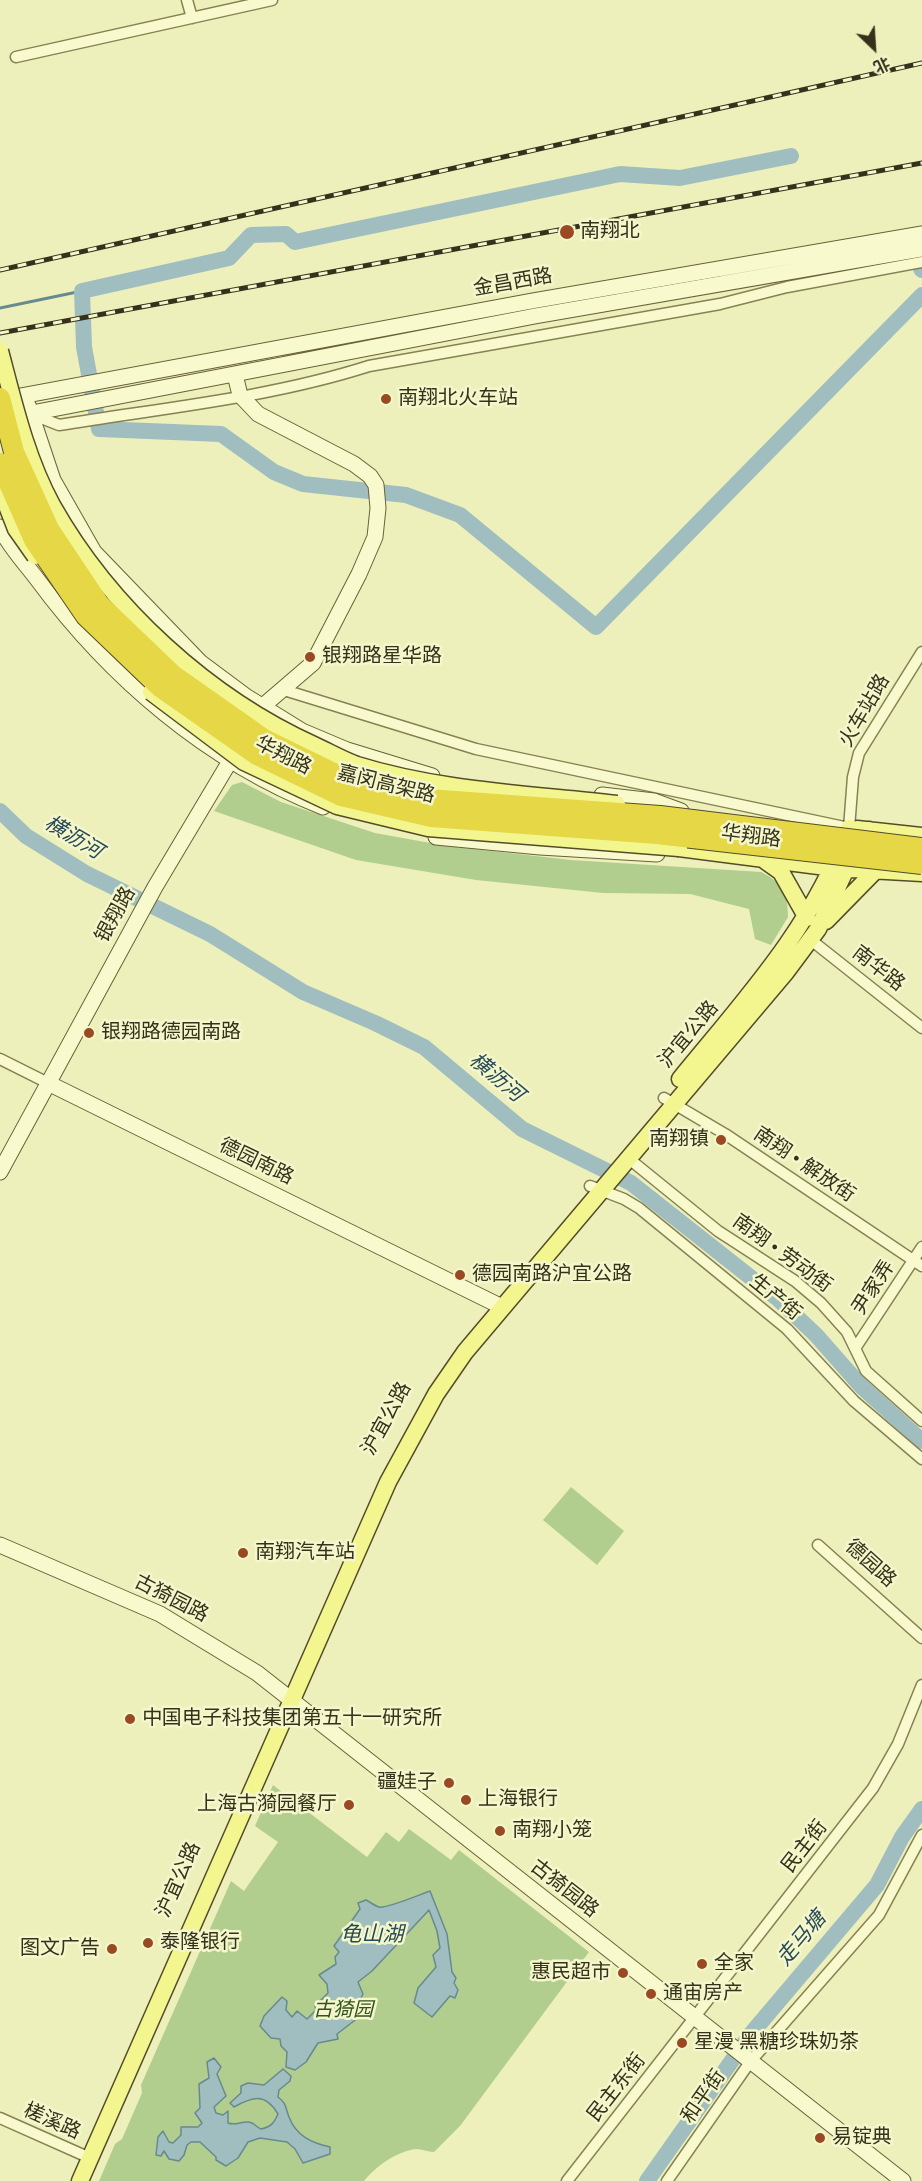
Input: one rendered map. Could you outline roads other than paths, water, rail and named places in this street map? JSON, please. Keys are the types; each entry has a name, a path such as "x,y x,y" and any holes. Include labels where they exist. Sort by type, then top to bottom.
{"highway":[{"name":"嘉闵高架路","path":"0,399 14,452 49,529 99,604 173,675 264,739 346,779 428,799 660,816 922,848"},
{"name":"嘉闵高架路","path":"0,463 34,540 94,624 160,687 247,748 341,796 431,817 657,834 922,864"}],"main road":[{"name":"金昌西路","path":"25,396 520,303 922,234"},
{"name":"金昌西路","path":"81,413 114,399 535,316 922,249"},
{"name":"华翔路","path":"0,351 24,442 52,504 87,561 184,664 276,728 356,764 430,783 681,811 819,830 849,828"},
{"path":"235,375 240,395"},
{"name":"银翔路","path":"0,1172 155,888 263,706 313,663 359,574 375,537 378,507 376,485 370,476 354,464 258,414 240,395"},
{"path":"0,399 25,396 53,480 94,552 200,662 302,731 347,750 430,776 654,801 681,811"},
{"path":"0,419 31,414 81,413"},
{"name":"华翔路","path":"0,488 16,529 79,618 152,692 244,762 337,806 428,828 679,848 840,869"},
{"path":"0,527 65,618 130,685 230,762 279,789 337,812 426,836 540,847 660,854 679,848"},
{"path":"849,828 922,836"},
{"name":"沪宜公路","path":"69,2181 85,2156 287,1698 401,1432 428,1388 812,929 840,869 849,828"},
{"path":"840,869 869,830"},
{"path":"764,859 781,872 812,929 875,871"},
{"path":"840,869 922,873"},
{"name":"德园南路","path":"48,1083 498,1305"},
{"name":"古猗园路","path":"0,1545 160,1614 246,1665 903,2181"},
{"name":"沪宜公路","path":"80,2181 85,2156"}],"street":[{"path":"187,0 192,18"},
{"path":"16,57 272,0"},
{"path":"81,413 116,416 324,381 369,366 720,304 787,287 922,262"},
{"name":"火车站路","path":"849,828 853,777 859,753 922,652"},
{"path":"284,690 476,748 849,828"},
{"name":"南华路","path":"812,929 922,1028"},
{"name":"德园南路","path":"0,1059 48,1083"},
{"name":"南翔 • 解放街","path":"669,1101 733,1139 918,1263"},
{"name":"南翔 • 劳动街","path":"621,1160 731,1241 809,1292 841,1324 856,1347 866,1371 922,1421"},
{"name":"生产街","path":"599,1183 639,1208 787,1329 854,1401 922,1459"},
{"name":"尹家弄","path":"856,1347 918,1263 922,1247"},
{"name":"德园路","path":"818,1545 922,1638"},
{"name":"民主街","path":"695,2018 873,1788 898,1744 922,1685"},
{"name":"和平街","path":"667,2181 748,2060 874,1921 896,1888 910,1853 922,1835"},
{"name":"民主东街","path":"567,2181 695,2018"},
{"name":"槎溪路","path":"0,2118 85,2156"}],"water":[{"name":"龟山湖","path":"430,1891 447,1934 452,1972 456,1978 454,1983 458,1990 455,1998 450,1996 432,2017 414,2003 418,1988 436,1967 433,1955 440,1948 437,1931 429,1910 372,1971 358,1982 363,1994 358,2004 363,2014 337,2034 338,2039 318,2043 306,2062 295,2070 286,2067 287,2052 281,2046 280,2039 271,2038 260,2026 264,2016 282,1997 287,2001 286,2010 292,2017 297,2011 307,2019 316,2010 315,2006 328,1993 327,1984 319,1975 336,1964 335,1957 339,1952 334,1946 360,1909 358,1903 366,1900 383,1907"},
{"path":"214,2058 221,2067 217,2074 226,2096 214,2107 216,2113 223,2115 228,2111 228,2123 249,2122 261,2129 272,2124 278,2114 263,2099 252,2099 234,2107 230,2103 241,2093 241,2086 248,2083 264,2085 283,2069 291,2076 290,2081 279,2090 278,2097 284,2104 292,2124 305,2138 330,2147 330,2154 303,2163 295,2149 287,2142 260,2138 248,2142 238,2158 226,2166 216,2160 216,2157 200,2142 191,2142 187,2145 179,2161 169,2159 164,2151 161,2156 156,2155 158,2137 163,2131 169,2142 173,2143 181,2135 181,2127 198,2127 202,2123 195,2113 200,2108 199,2084 209,2078 207,2062"}],"waterway":[{"path":"791,156 680,178 620,174 295,242 286,234 251,235 229,258 82,291 84,347 99,429 221,434 274,472 303,484 406,495 460,515 596,627 922,295"},
{"path":"0,308 82,291"},
{"name":"横沥河","path":"0,811 26,836 87,874 210,934 303,992 424,1047 522,1129 631,1183 778,1299 816,1335 861,1386 922,1441"},
{"name":"走马塘","path":"647,2181 750,2035 877,1885 902,1837 922,1809"}],"railway":[{"path":"0,270 922,63"},
{"path":"0,333 922,163"}],"place":[{"name":"南翔北","path":"567,232"},
{"name":"南翔北火车站","path":"386,399"},
{"name":"银翔路星华路","path":"310,657"},
{"name":"银翔路德园南路","path":"89,1033"},
{"name":"南翔镇","path":"721,1140"},
{"name":"德园南路沪宜公路","path":"460,1275"},
{"name":"南翔汽车站","path":"243,1553"},
{"name":"中国电子科技集团第五十一研究所","path":"130,1719"},
{"name":"疆娃子","path":"449,1783"},
{"name":"上海银行","path":"466,1800"},
{"name":"上海古漪园餐厅","path":"349,1805"},
{"name":"南翔小笼","path":"500,1831"},
{"name":"泰隆银行","path":"148,1943"},
{"name":"图文广告","path":"112,1949"},
{"name":"全家","path":"702,1964"},
{"name":"惠民超市","path":"623,1973"},
{"name":"通宙房产","path":"651,1994"},
{"name":"星漫 黑糖珍珠奶茶","path":"682,2043"},
{"name":"易锭典","path":"820,2138"}],"park label":[{"name":"古猗园","path":"343,2011"}]}
